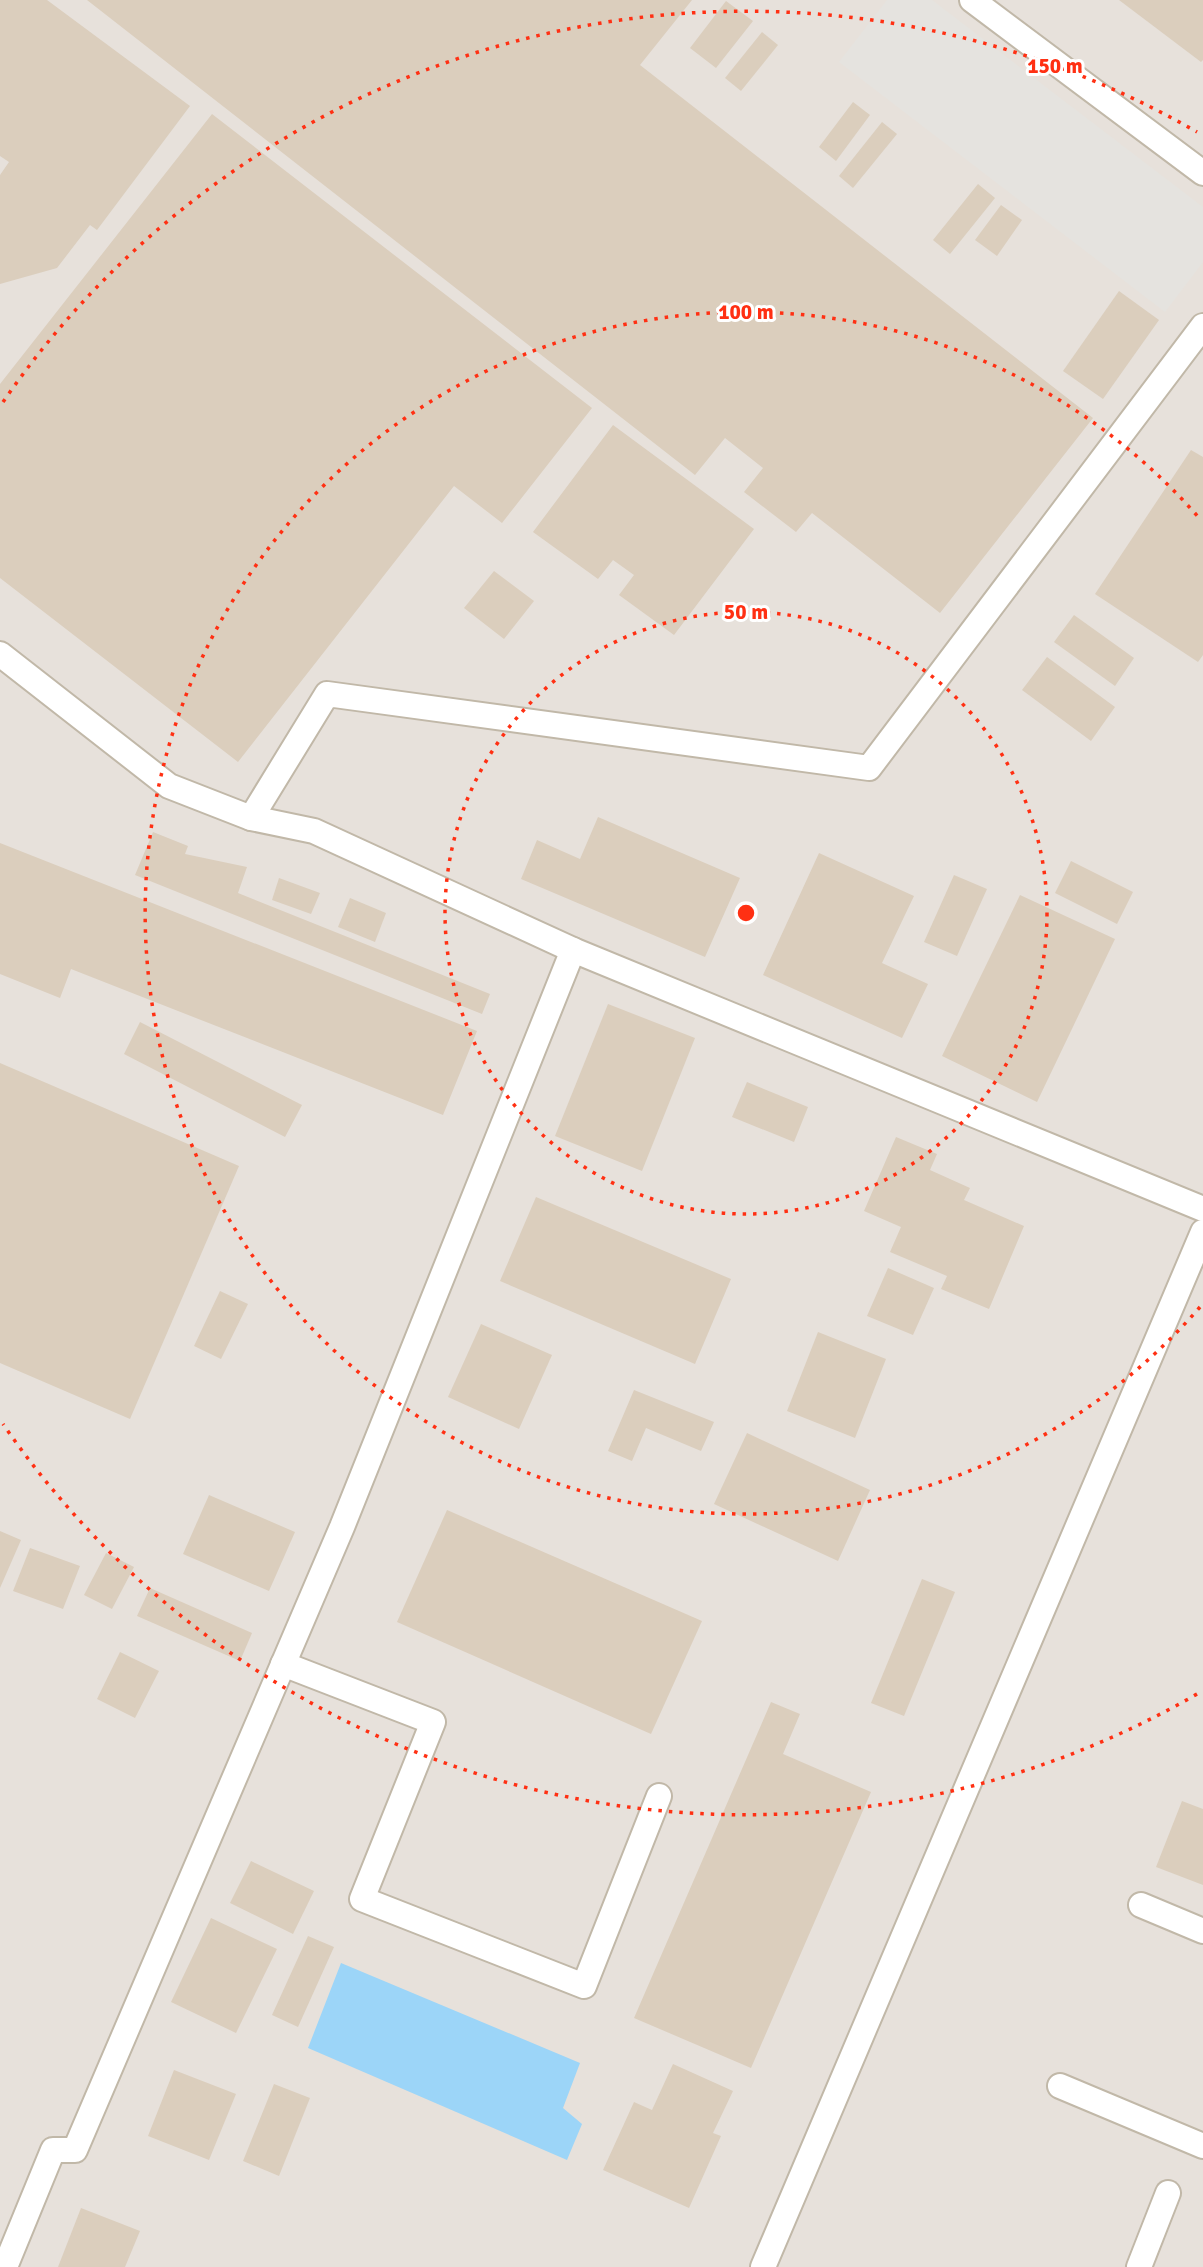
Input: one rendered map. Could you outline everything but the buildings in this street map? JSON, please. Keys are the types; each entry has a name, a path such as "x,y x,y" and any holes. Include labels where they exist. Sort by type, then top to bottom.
{"lane":[{"path":"972,0 1203,173"},
{"path":"251,818 327,694 869,768 1203,327"},
{"path":"0,654 169,786 251,818 314,831 573,950 1203,1209"},
{"path":"5,2267 53,2150 75,2150 348,1514 573,950"},
{"path":"763,2267 1203,1232"},
{"path":"284,1664 433,1723 362,1899 584,1986 659,1796"},
{"path":"1142,1905 1203,1931"},
{"path":"1060,2086 1203,2146"},
{"path":"1139,2267 1168,2193"}],"shaded area":[{"path":"0,0 1203,0 1203,2267 0,2267"},
{"path":"887,0 932,0 1203,207 1203,262 1165,312 839,62"}],"water":[{"path":"341,1963 580,2063 563,2108 582,2124 567,2160 308,2048"}]}
